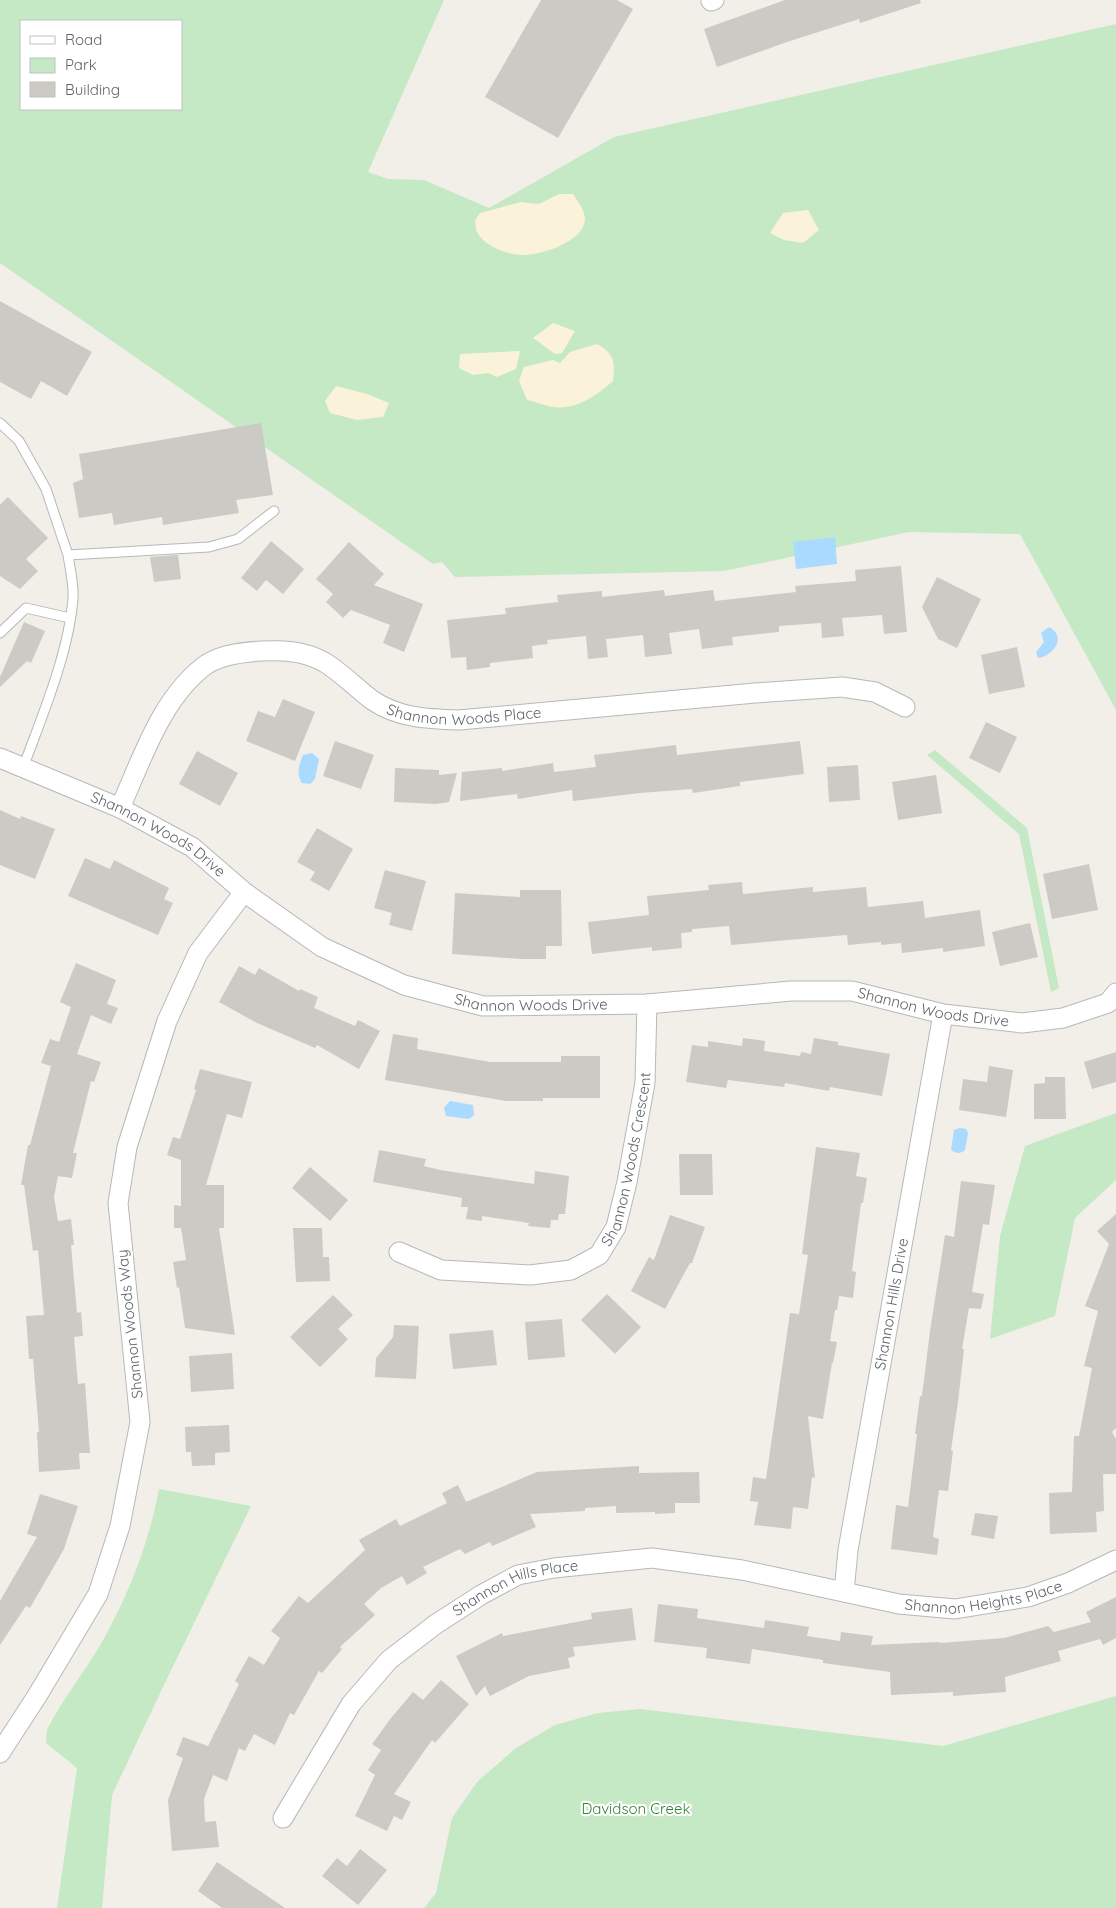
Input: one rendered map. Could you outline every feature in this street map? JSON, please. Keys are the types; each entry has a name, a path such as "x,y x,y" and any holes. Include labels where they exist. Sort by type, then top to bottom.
{"street":[{"name":"Shannon Woods Place","path":"120,808 164,712 184,684 209,663 240,652 274,650 300,652 325,663 373,700 398,714 429,719 459,720 842,687 875,692 905,707"},
{"name":"Shannon Woods Drive","path":"0,758 120,808 192,847 244,892 322,947 404,985 483,1006 647,1004 782,992 852,991 942,1014 1022,1023 1063,1018 1108,1003 1116,993"},
{"name":"Shannon Woods Way","path":"0,1752 37,1696 98,1594 120,1526 140,1422 118,1203 127,1147 167,1022 198,953 244,892"},
{"name":"Shannon Woods Crescent","path":"399,1252 441,1270 530,1275 571,1270 599,1255 616,1227 627,1182 645,1083 647,1004"},
{"name":"Shannon Hills Drive","path":"844,1592 848,1550 942,1014"},
{"name":"Shannon Hills Place","path":"284,1818 351,1704 389,1660 436,1624 518,1574 590,1563 652,1558 742,1570 844,1592"},
{"name":"Shannon Heights Place","path":"844,1592 899,1604 955,1609 1028,1597 1068,1583 1116,1560"}],"lane":[{"path":"0,423 19,441 46,489 68,556 73,596 70,618 57,672 23,768"},
{"path":"68,556 209,547 238,539 274,511"},
{"path":"0,633 26,608 70,618"}],"green space":[{"path":"0,0 444,0 368,172 388,179 424,180 489,208 614,137 1116,24 1116,710 1020,534 909,532 724,571 455,577 442,562 433,564 0,263"},
{"path":"935,750 1027,828 1059,988 1051,992 1019,834 927,755"},
{"path":"1116,1113 1116,1180 1075,1218 1055,1316 990,1339 1000,1236 1025,1146"},
{"path":"159,1489 251,1506 112,1795 102,1908 57,1908 77,1768 46,1743 47,1730 102,1642 121,1605 144,1548"},
{"name":"Davidson Creek","path":"1116,1696 1116,1908 424,1908 436,1893 452,1818 477,1782 516,1748 555,1725 598,1713 640,1709 943,1746"}],"sand":[{"path":"559,194 573,194 585,218 583,226 578,233 562,245 532,254 511,254 491,246 476,231 475,221 480,213 521,202 539,204"},
{"path":"808,210 819,230 803,243 784,240 770,233 783,213"},
{"path":"553,323 575,331 562,353 555,354 533,338"},
{"path":"597,344 607,351 614,364 613,381 606,387 593,397 570,406 553,407 527,400 519,381 524,367 553,360 560,363 570,352"},
{"path":"520,351 516,369 497,377 488,373 473,375 459,368 460,354"},
{"path":"336,386 367,394 389,403 383,417 357,420 330,413 325,401"}],"water":[{"path":"835,537 837,564 796,569 793,542"},
{"path":"1049,627 1057,635 1058,640 1049,654 1038,658 1036,652 1044,642 1041,633"},
{"path":"312,753 319,759 315,779 310,784 302,783 299,773 300,762 303,755"},
{"path":"450,1101 473,1105 474,1115 469,1119 446,1116 444,1108"},
{"path":"966,1129 968,1133 965,1150 958,1153 951,1150 954,1130"}],"building":[{"path":"541,0 617,0 633,9 558,138 485,97"},
{"path":"785,0 920,0 921,3 860,23 859,19 717,67 704,29"},
{"path":"0,301 92,352 67,396 41,381 31,399 0,382"},
{"path":"261,423 273,495 236,500 239,513 163,525 162,517 114,525 112,513 79,518 73,483 83,479 79,454"},
{"path":"8,497 48,538 26,559 38,571 20,589 0,576 0,505"},
{"path":"271,541 304,569 283,594 266,580 257,591 241,578"},
{"path":"349,542 384,574 374,585 423,604 404,652 383,643 390,625 351,610 343,618 326,602 333,594 316,579"},
{"path":"178,555 181,579 154,582 150,557"},
{"path":"901,566 907,632 884,634 882,615 842,618 844,636 822,638 821,623 779,626 779,632 732,637 733,645 702,649 699,629 669,633 672,654 645,657 643,635 606,639 608,657 588,659 586,636 547,640 548,644 532,646 533,658 490,663 490,667 467,670 466,657 451,658 447,620 506,614 505,608 558,602 557,595 602,591 602,597 664,590 665,596 713,590 715,601 796,592 795,586 856,581 855,570"},
{"path":"937,577 981,599 957,648 938,639 922,607"},
{"path":"24,622 45,631 31,663 27,661 0,687 0,677"},
{"path":"1017,647 1025,687 989,694 981,655"},
{"path":"283,699 315,712 295,761 246,741 258,711 275,717"},
{"path":"986,722 1017,737 1000,773 969,758"},
{"path":"335,741 374,755 361,789 323,776"},
{"path":"800,741 804,774 740,782 740,786 693,793 692,789 573,801 572,790 518,799 517,794 460,801 462,772 502,768 502,771 553,763 554,772 596,767 594,755 676,745 677,755"},
{"path":"197,751 238,773 220,806 179,784"},
{"path":"858,765 860,800 829,802 827,767"},
{"path":"395,768 439,770 439,775 457,773 449,802 436,804 394,802"},
{"path":"936,775 942,813 898,820 892,782"},
{"path":"0,810 20,819 21,816 55,829 35,879 0,865"},
{"path":"317,828 353,849 329,891 310,880 315,872 297,862"},
{"path":"85,858 110,869 114,860 169,888 164,899 173,903 158,935 68,896"},
{"path":"1089,864 1098,910 1052,919 1043,874"},
{"path":"385,870 426,881 412,931 389,925 392,913 374,908"},
{"path":"742,882 743,894 813,887 813,892 866,887 868,907 923,901 925,918 980,910 985,946 943,952 943,948 902,953 901,943 881,945 881,942 848,945 847,935 731,945 729,926 692,929 692,932 681,933 682,948 652,951 652,947 592,954 588,922 649,915 647,896 709,890 708,885"},
{"path":"520,890 561,890 562,946 546,946 546,959 452,954 455,893 520,897"},
{"path":"1030,923 1038,957 1000,966 992,932"},
{"path":"76,963 116,980 107,1004 118,1008 111,1024 91,1015 77,1054 101,1062 94,1082 91,1081 73,1153 77,1153 72,1178 58,1176 54,1197 58,1221 71,1219 74,1245 71,1245 77,1313 81,1312 83,1336 74,1337 78,1384 85,1383 90,1453 79,1453 80,1469 39,1472 37,1432 39,1432 33,1359 29,1359 26,1316 44,1315 38,1250 33,1251 24,1185 21,1185 28,1145 30,1145 51,1066 41,1063 50,1039 59,1042 71,1007 60,1002"},
{"path":"239,966 255,975 259,968 299,991 300,989 318,997 314,1008 355,1026 358,1020 380,1031 359,1069 317,1045 315,1048 257,1023 219,1002"},
{"path":"393,1034 418,1038 417,1049 490,1062 561,1062 561,1056 600,1056 600,1098 543,1098 543,1101 506,1101 385,1080"},
{"path":"743,1038 765,1041 764,1051 800,1056 801,1052 811,1054 814,1038 838,1042 838,1045 890,1054 882,1096 830,1087 829,1091 785,1083 784,1087 728,1080 726,1088 686,1082 692,1045 708,1047 708,1041 742,1046"},
{"path":"1116,1052 1116,1082 1092,1089 1084,1062"},
{"path":"989,1066 1013,1070 1006,1117 959,1110 963,1079 987,1082"},
{"path":"200,1069 252,1082 242,1118 227,1114 206,1185 224,1185 224,1228 219,1228 235,1335 185,1328 173,1262 186,1260 181,1228 174,1228 174,1205 181,1206 181,1160 167,1155 173,1137 180,1139 196,1090 194,1089"},
{"path":"1045,1077 1065,1077 1066,1119 1034,1119 1034,1084 1045,1083"},
{"path":"816,1147 860,1153 856,1176 867,1178 863,1203 861,1203 852,1271 856,1272 853,1298 839,1296 837,1310 835,1310 830,1341 837,1342 823,1419 808,1416 815,1478 812,1477 808,1509 793,1507 791,1529 754,1525 758,1502 750,1501 753,1477 766,1479 790,1313 799,1314 808,1255 802,1254"},
{"path":"379,1150 426,1159 424,1166 440,1170 534,1184 535,1171 569,1176 565,1214 559,1214 558,1220 551,1220 550,1228 528,1226 529,1223 482,1216 482,1221 466,1219 468,1207 461,1207 462,1198 373,1182"},
{"path":"679,1154 712,1154 713,1195 680,1195"},
{"path":"310,1167 348,1200 330,1221 292,1188"},
{"path":"961,1181 995,1185 989,1225 983,1224 972,1292 984,1294 981,1309 969,1308 962,1349 964,1349 951,1450 953,1451 948,1491 939,1490 933,1537 939,1539 937,1555 891,1549 896,1505 908,1507 920,1396 922,1396 945,1235 954,1237"},
{"path":"1116,1214 1116,1428 1112,1432 1116,1439 1116,1474 1103,1474 1104,1511 1096,1512 1097,1532 1050,1534 1049,1493 1072,1492 1074,1436 1079,1436 1092,1368 1084,1366 1098,1311 1085,1306 1109,1244 1097,1231"},
{"path":"670,1215 705,1227 692,1263 690,1263 665,1309 631,1291 649,1257 654,1260"},
{"path":"293,1228 322,1228 323,1257 329,1257 330,1281 296,1282"},
{"path":"607,1294 641,1327 615,1354 581,1320"},
{"path":"333,1295 353,1315 338,1329 348,1339 320,1367 290,1337"},
{"path":"562,1319 565,1357 528,1360 525,1322"},
{"path":"394,1325 419,1326 416,1379 375,1377 376,1358 393,1337"},
{"path":"493,1330 497,1365 453,1369 449,1334"},
{"path":"232,1353 234,1389 191,1392 189,1356"},
{"path":"229,1425 230,1452 215,1453 215,1465 192,1466 191,1452 186,1452 185,1427"},
{"path":"639,1466 639,1473 699,1472 700,1503 675,1503 675,1513 616,1513 616,1506 585,1508 585,1511 530,1514 536,1527 492,1546 490,1542 465,1554 460,1549 423,1567 427,1573 407,1585 402,1576 381,1588 364,1604 375,1615 340,1647 342,1649 322,1673 319,1671 294,1715 290,1713 275,1745 254,1734 245,1751 239,1748 227,1781 213,1775 204,1799 205,1822 216,1821 219,1847 172,1851 168,1800 183,1758 176,1755 183,1737 208,1746 239,1684 235,1681 249,1656 264,1665 280,1638 271,1631 299,1596 308,1603 365,1550 359,1540 396,1519 400,1526 447,1503 442,1493 458,1485 466,1502 537,1472"},
{"path":"40,1494 78,1506 64,1549 30,1608 26,1606 0,1645 0,1601 37,1537 27,1534"},
{"path":"975,1513 998,1516 994,1539 971,1535"},
{"path":"1116,1597 1116,1638 1103,1645 1100,1639 1058,1651 1061,1661 1005,1677 1006,1692 953,1696 953,1692 891,1695 890,1672 823,1663 823,1660 752,1649 750,1664 706,1658 707,1648 654,1642 658,1604 698,1609 697,1618 764,1628 765,1620 809,1627 807,1636 840,1641 841,1632 873,1636 871,1645 940,1643 1004,1638 1048,1626 1054,1632 1091,1622 1086,1612"},
{"path":"632,1608 636,1640 573,1647 575,1656 568,1658 570,1668 529,1676 490,1696 485,1686 476,1696 456,1656 502,1633 503,1636 592,1619 591,1613"},
{"path":"441,1680 469,1704 435,1743 432,1740 394,1794 411,1802 402,1820 394,1816 387,1831 355,1816 375,1775 368,1770 381,1750 372,1744 413,1692 423,1700"},
{"path":"360,1849 387,1870 358,1905 322,1876 337,1858 347,1866"},
{"path":"217,1862 285,1908 222,1908 198,1891"}]}
